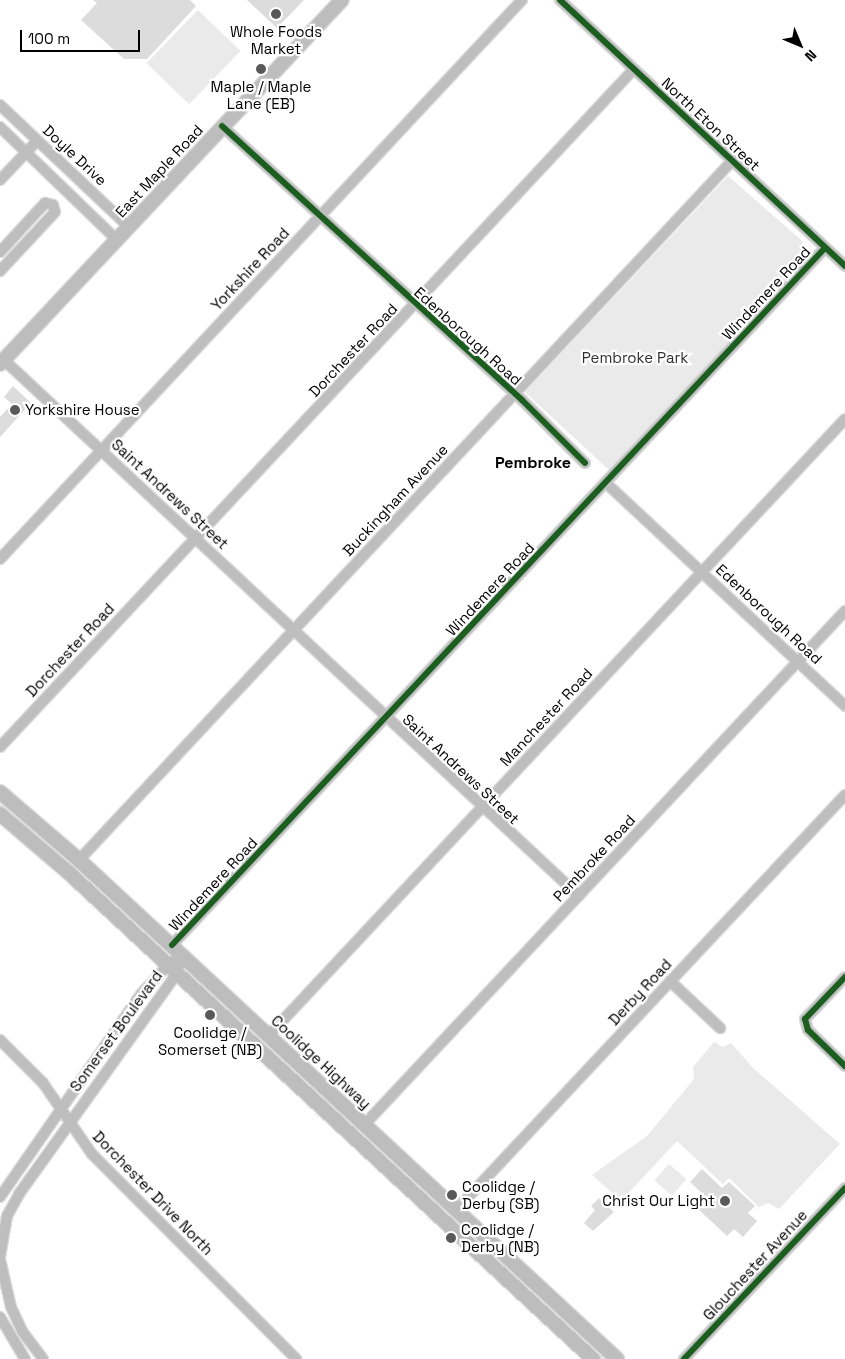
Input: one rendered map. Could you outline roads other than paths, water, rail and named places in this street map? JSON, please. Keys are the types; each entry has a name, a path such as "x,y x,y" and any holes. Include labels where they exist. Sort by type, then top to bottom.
{"main road":[{"name":"East Maple Road","path":"2,362 342,0"},
{"name":"Coolidge Highway","path":"0,792 79,860 618,1359"},
{"path":"0,814 172,968 593,1359"},
{"path":"497,1270 505,1261 512,1261"}],"street":[{"name":"Yorkshire Road","path":"0,559 522,0"},
{"name":"North Eton Street","path":"560,0 825,248 844,262"},
{"name":"Dorchester Road","path":"0,746 634,70"},
{"name":"Doyle Drive","path":"0,105 129,227"},
{"name":"Edenborough Road","path":"222,126 585,463"},
{"name":"Doyle Drive","path":"0,127 117,240"},
{"path":"0,180 37,141"},
{"name":"Buckingham Avenue","path":"79,860 732,161"},
{"path":"0,271 13,258 55,212 53,205 45,204 2,251 13,258"},
{"name":"Windemere Road","path":"177,950 387,716 825,248"},
{"name":"Saint Andrews Street","path":"2,362 101,451 579,896"},
{"name":"Manchester Road","path":"269,1035 845,419"},
{"name":"Edenborough Road","path":"606,483 845,706"},
{"name":"Pembroke Road","path":"365,1124 845,611"},
{"name":"Derby Road","path":"456,1210 845,795"},
{"name":"Somerset Boulevard","path":"43,1359 22,1331 12,1308 0,1258 4,1215 172,968 177,950"},
{"name":"Somerset Boulevard","path":"0,1197 141,994 172,968"},
{"path":"845,977 806,1019 808,1030 816,1040 845,1066"},
{"path":"670,981 720,1028"},
{"name":"Dorchester Drive North","path":"0,1040 43,1083 68,1123 92,1154 296,1359"},
{"name":"Glouchester Avenue","path":"684,1359 845,1188"},
{"path":"0,1317 25,1359"}],"place":[{"name":"Whole Foods Market","path":"276,14"},
{"name":"Maple / Maple Lane (EB)","path":"261,69"},
{"name":"Yorkshire House","path":"15,410"},
{"name":"Coolidge / Somerset (NB)","path":"210,1015"},
{"name":"Coolidge / Derby (SB)","path":"452,1195"},
{"name":"Christ Our Light","path":"725,1201"},
{"name":"Coolidge / Derby (NB)","path":"451,1238"}],"district":[{"name":"Pembroke","path":"533,463"}],"park label":[{"name":"Pembroke Park","path":"635,358"}]}
